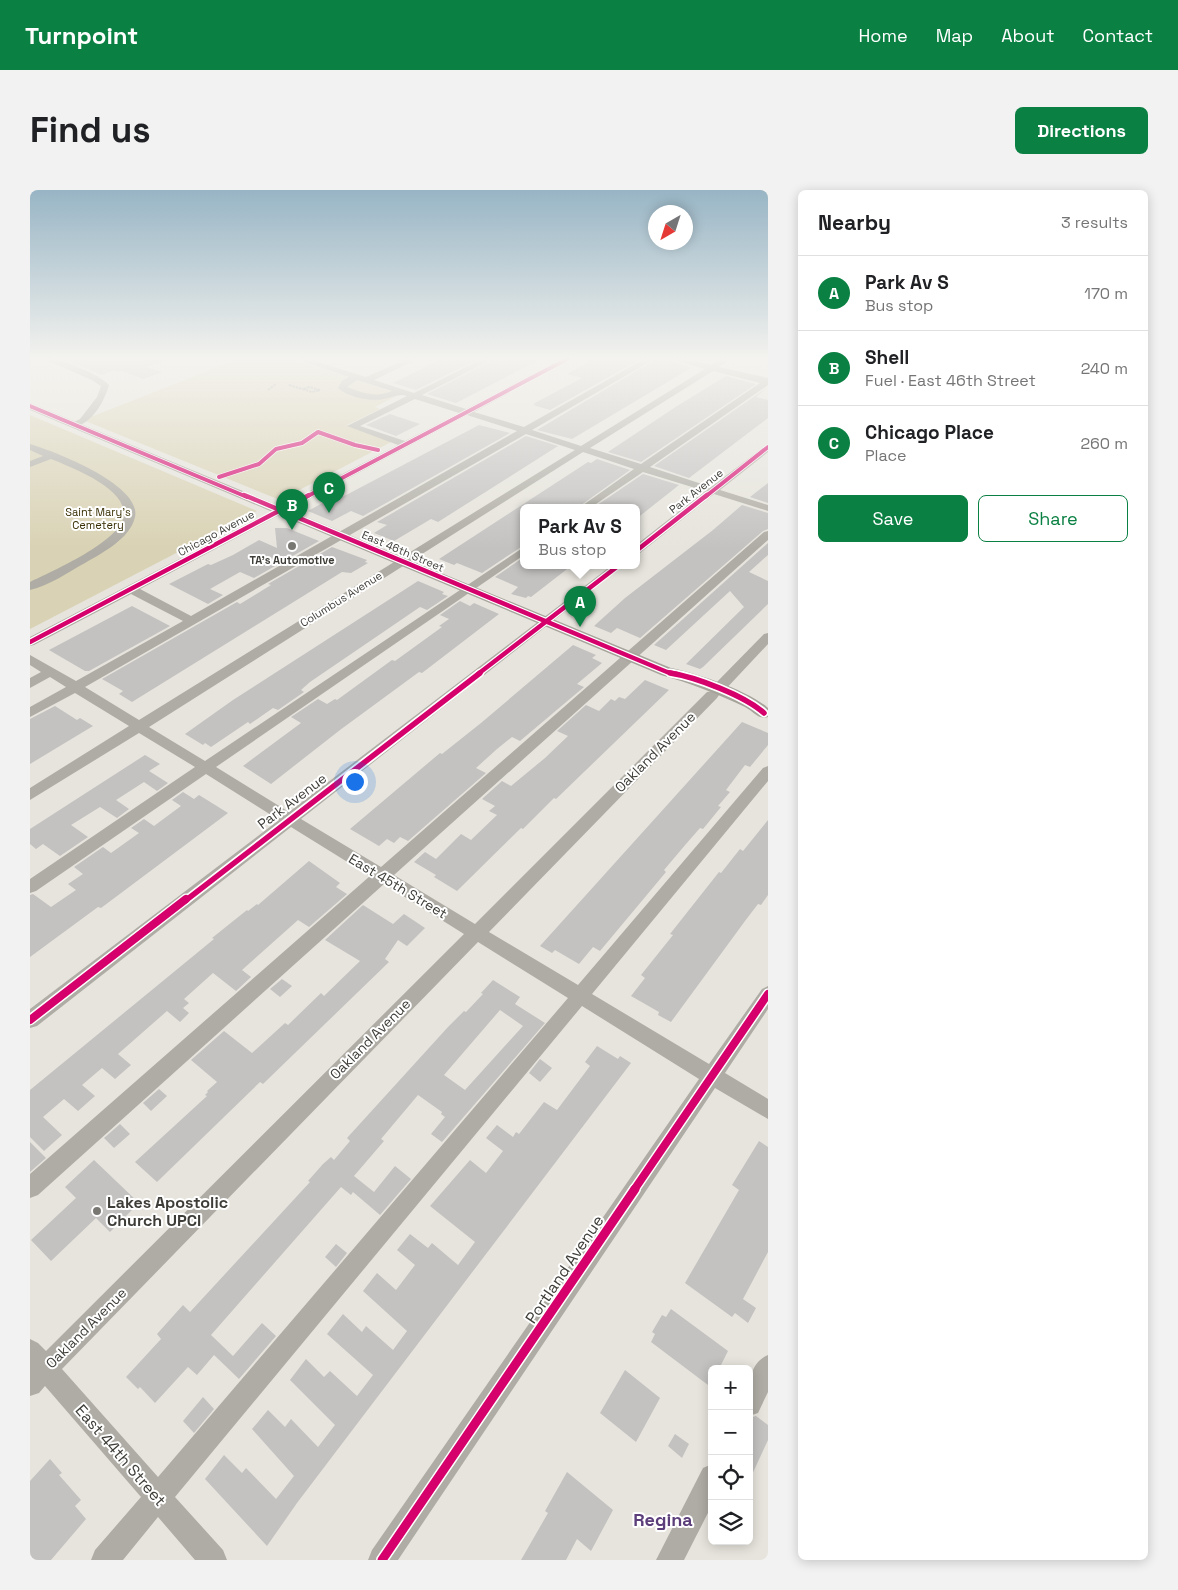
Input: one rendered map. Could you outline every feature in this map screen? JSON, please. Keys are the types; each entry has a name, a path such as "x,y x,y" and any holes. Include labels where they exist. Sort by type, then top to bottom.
{"main road":[{"name":"East 46th Street","path":"67,421 667,672 678,681 715,692 749,711 766,714"}],"street":[{"path":"75,424 83,421"},
{"path":"362,421 352,426 405,444"},
{"name":"Chicago Avenue","path":"30,642 449,421"},
{"path":"495,421 768,508"},
{"path":"30,713 123,660 118,656 120,654 161,630 165,628 171,633 541,421"},
{"name":"Columbus Avenue","path":"30,795 628,421"},
{"path":"590,504 711,421"},
{"path":"30,446 111,486 122,496 129,508 130,518 127,526 116,538 101,549 30,587"},
{"name":"Park Avenue","path":"640,548 768,447"},
{"path":"30,464 50,456"},
{"path":"362,510 376,516"},
{"path":"30,1188 381,875 631,658 768,534"},
{"path":"30,887 520,553"},
{"name":"Park Avenue","path":"30,1020 614,569"},
{"path":"161,573 173,579"},
{"path":"130,589 192,621"},
{"name":"Oakland Avenue","path":"35,1368 475,933 768,637"},
{"name":"East 45th Street","path":"30,659 475,933 768,1110"},
{"path":"30,684 50,672"},
{"path":"105,1560 768,770"},
{"name":"Portland Avenue","path":"382,1560 768,994"},
{"path":"753,1396 768,1367"},
{"name":"East 44th Street","path":"35,1368 158,1497 213,1560"},
{"path":"670,1560 708,1485"}],"green space":[{"name":"Saint Mary's Cemetery","path":"30,421 44,421 257,511 30,629"},
{"path":"85,421 355,421 347,425 393,441 280,500"}],"building":[{"path":"375,421 411,421 420,424 396,436 366,425"},
{"path":"552,421 602,421 572,439 537,430"},
{"path":"655,421 702,421 641,462 608,452"},
{"path":"719,421 764,421 689,478 654,466"},
{"path":"479,425 510,433 363,516 351,511 332,521 308,511 337,495 342,497 350,493"},
{"path":"526,436 558,446 438,522 431,519 394,541 374,533 387,525 377,522"},
{"path":"597,459 630,470 583,504 523,504 588,462 591,463"},
{"path":"643,474 679,485 640,516 640,504 599,504"},
{"path":"768,483 768,503 750,497"},
{"path":"742,505 768,513 768,529 763,531 640,638 617,628 611,633 594,626 625,598 713,530"},
{"path":"520,506 520,548 482,573 457,563 454,565 439,559"},
{"path":"275,528 287,528 319,541 254,578 240,572 210,589 223,595 208,604 169,584 208,564 211,565 233,555 259,540 277,548"},
{"path":"768,543 768,555 749,572 768,581 768,604 703,667 700,669 686,664 744,607 730,591 666,650 654,645"},
{"path":"332,547 367,560 365,562 368,563 351,573 342,572 132,702 119,694 123,691 102,679 237,602 240,604 271,585 268,584"},
{"path":"520,560 520,569 567,569 531,597 528,596 526,598 511,594 518,587 495,577"},
{"path":"418,581 444,592 442,594 448,596 427,610 420,607 310,682 301,690 304,692 278,710 273,708 211,747 205,743 203,745 185,734 233,700"},
{"path":"460,601 470,606 474,603 499,614 422,673 419,672 340,730 271,784 243,766 301,723 291,717 318,699 327,704 335,699 337,700 392,660 395,661 442,627 439,626 449,619 440,615"},
{"path":"132,606 170,626 89,671 85,671 49,650"},
{"path":"573,645 596,655 592,658 602,663 577,684 584,687 520,741 512,737 497,749 476,768 486,773 408,841 400,837 394,843 387,839 379,846 350,829 440,753 442,754 481,723"},
{"path":"645,680 669,690 556,799 554,798 523,829 521,828 457,891 434,877 436,875 414,862 425,852 436,859 461,834 471,840 497,815 489,811 495,806 482,799 502,781 511,786 545,758 568,736 557,731 586,705 599,711 611,699 615,701 619,697 625,699"},
{"path":"55,706 77,720 80,718 93,726 30,764 30,719"},
{"path":"742,722 768,733 768,745 750,767 745,765 726,790 730,792 718,806 721,807 664,870 666,872 600,951 593,947 579,964 555,950 552,953 540,946"},
{"path":"145,755 160,764 149,771 168,783 157,791 144,782 116,800 129,809 117,818 100,807 71,825 88,837 60,856 43,844 36,849 30,844 30,829"},
{"path":"183,792 194,799 199,795 228,813 101,908 98,907 30,957 30,895 33,894 51,907 76,890 68,884 83,874 74,867 103,847 111,853 139,833 131,828 144,819 154,826 181,806 172,800"},
{"path":"768,820 768,895 761,905 758,904 745,921 671,1022 658,1015 659,1012 631,996 645,978 641,975 673,935 670,934 719,872 721,873 740,849 743,851"},
{"path":"309,861 340,883 336,887 347,894 309,927 298,920 242,970 251,977 236,991 213,973 184,999 189,1003 183,1008 189,1013 180,1022 167,1011 118,1054 131,1065 115,1079 102,1068 82,1085 95,1096 78,1111 64,1099 43,1117 62,1135 44,1151 30,1137 30,1090 214,939 212,938 247,910 258,905"},
{"path":"363,905 393,924 404,914 425,928 407,946 398,940 385,959 389,962 263,1084 260,1082 157,1182 135,1162 207,1096 205,1095 207,1091 217,1082 191,1060 224,1031 252,1053 285,1023 288,1025 321,993 324,996 360,961 325,940"},
{"path":"282,979 292,986 280,997 270,989"},
{"path":"493,980 520,997 515,1004 545,1023 442,1142 431,1134 445,1117 441,1114 442,1112 418,1095 381,1139 384,1141 354,1176 374,1192 395,1166 411,1179 380,1215 353,1192 351,1195 341,1187 211,1335 233,1356 262,1323 276,1336 239,1379 214,1355 197,1375 188,1367 155,1403 140,1387 138,1389 126,1377 161,1339 157,1334 183,1305 190,1312 310,1182 308,1181 323,1164 331,1157 334,1160 350,1141 347,1138 448,1027 483,994 481,993","holes":["500,1010 523,1026 465,1090 444,1075"]},
{"path":"597,1046 618,1059 620,1056 631,1063 297,1503 267,1546 205,1479 224,1455 242,1473 246,1468 276,1499 294,1476 252,1429 268,1410 285,1427 291,1419 318,1447 335,1425 290,1380 306,1359 324,1377 330,1371 357,1396 373,1375 327,1334 343,1314 362,1332 366,1326 393,1350 407,1331 363,1291 377,1273 396,1290 415,1265 397,1250 410,1234 428,1248 432,1243 458,1265 475,1242 430,1206 470,1160 486,1173 503,1151 486,1138 497,1125 513,1137 516,1132 519,1134 544,1102 557,1110 590,1066 585,1062"},
{"path":"540,1059 552,1068 540,1082 529,1073"},
{"path":"159,1089 167,1096 151,1111 143,1103"},
{"path":"120,1124 130,1134 114,1148 104,1138"},
{"path":"759,1141 768,1147 768,1252 743,1299 756,1308 748,1323 735,1313 732,1317 685,1283 739,1190 732,1185"},
{"path":"30,1142 46,1158 30,1172"},
{"name":"Lakes Apostolic Church UPCI","path":"94,1160 139,1203 110,1232 96,1218 51,1261 31,1240 76,1198 65,1187"},
{"path":"336,1244 347,1253 336,1267 325,1257"},
{"path":"671,1309 728,1351 721,1365 708,1365 708,1385 651,1342 655,1334 652,1332 662,1315 666,1317"},
{"path":"625,1370 660,1398 636,1442 600,1413"},
{"path":"203,1397 214,1409 194,1433 183,1421"},
{"path":"756,1416 768,1425 768,1440 753,1472 753,1455 753,1417"},
{"path":"675,1434 689,1444 682,1458 668,1446"},
{"path":"50,1459 62,1473 59,1475 81,1500 75,1506 86,1519 51,1560 30,1560 30,1481"},
{"path":"567,1472 613,1510 591,1551 577,1539 566,1560 521,1560 548,1513 545,1511"}],"cycle path":[{"path":"66,421 667,672 683,675 731,694 755,705 764,713"},
{"path":"30,642 450,421"},
{"path":"219,477 259,464 276,449 302,443 318,432 355,445 378,450"},
{"path":"640,548 768,447"},
{"path":"30,1020 614,569"},
{"path":"382,1560 768,994"}],"place":[{"name":"Chicago Place","path":"329,513"},
{"name":"Shell","path":"292,530"},
{"name":"TA's Automotive","path":"292,546"},
{"name":"Park Av S","path":"580,627"},
{"name":"Lakes Apostolic Church UPCI","path":"97,1211"}],"district":[{"name":"Regina","path":"663,1520"}]}
